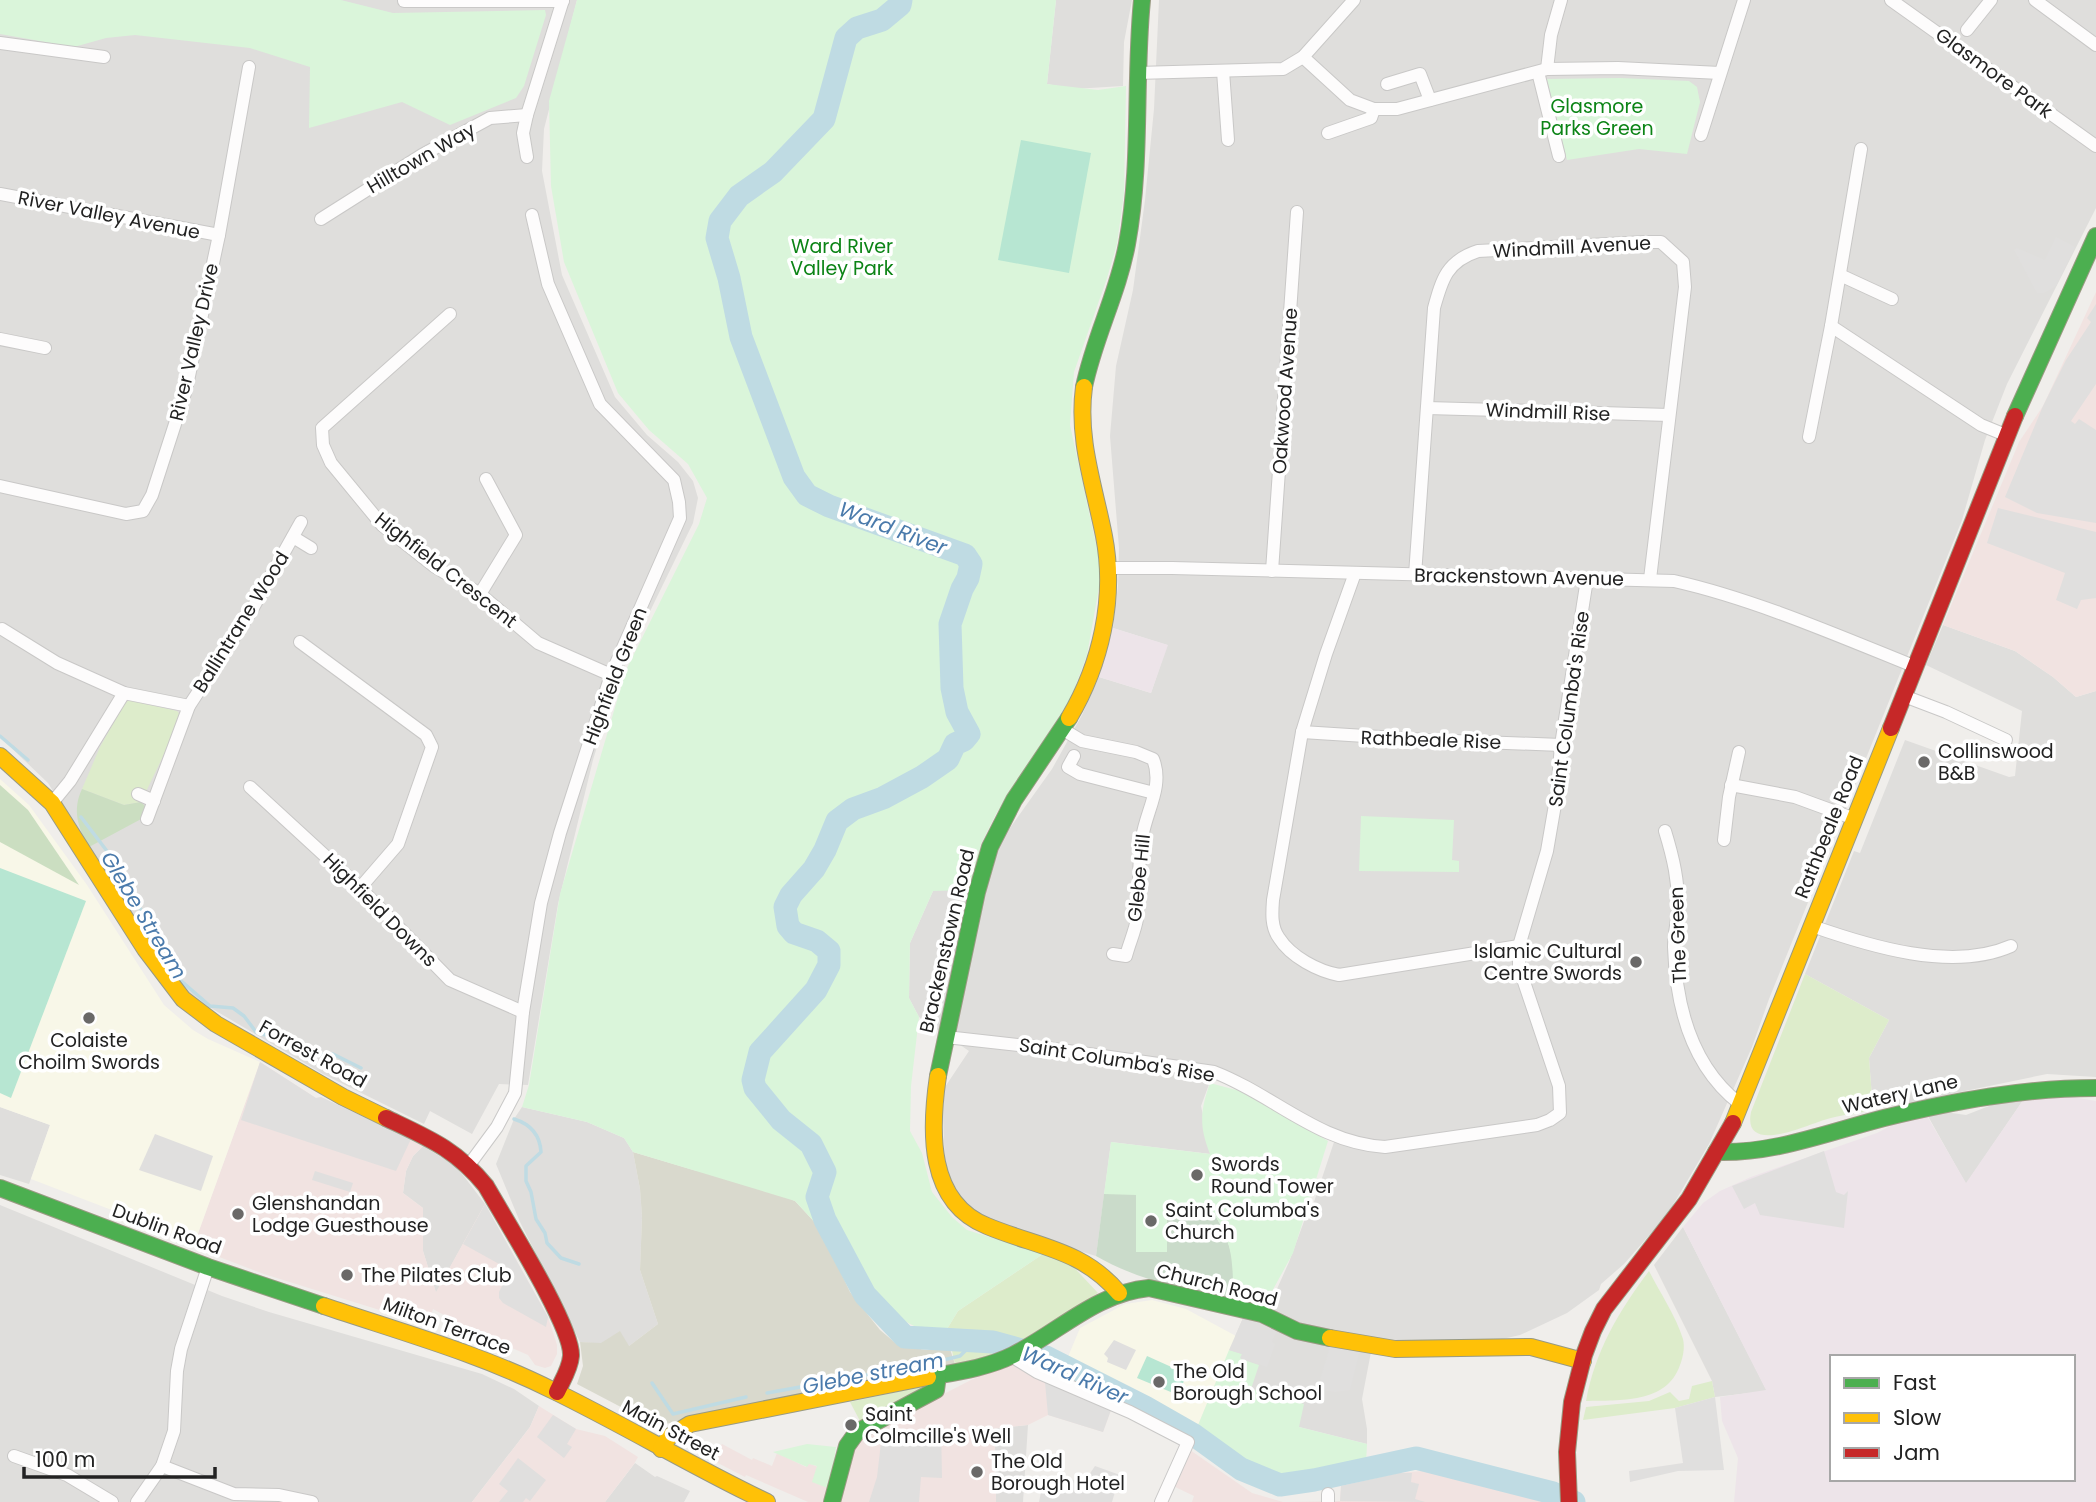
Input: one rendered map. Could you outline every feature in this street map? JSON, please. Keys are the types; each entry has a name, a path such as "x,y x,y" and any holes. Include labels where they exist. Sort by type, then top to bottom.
{"street":[{"name":"Brackenstown Road","path":"1119,1293 1106,1276 1068,1253 974,1221 948,1191 939,1171 932,1137 946,1037 992,837 1083,692 1102,625 1108,568 1085,452 1081,405 1086,375 1127,247 1134,203 1137,39 1142,0"},
{"path":"1137,73 1283,69 1303,57 1354,0"},
{"path":"1559,156 1543,71 1561,0"},
{"path":"1702,135 1744,0"},
{"path":"1967,30 1991,0"},
{"path":"2035,0 2096,45"},
{"path":"404,1 563,1 527,115 523,133 527,157"},
{"name":"Glasmore Park","path":"1895,1 2096,146"},
{"path":"0,43 104,57"},
{"path":"1303,57 1350,100 1374,109 1397,109 1543,71 1618,68 1720,73"},
{"name":"River Valley Drive","path":"0,486 127,513 143,511 152,495 186,390 219,235 249,67"},
{"path":"1223,71 1227,140"},
{"path":"1387,83 1420,74 1430,100"},
{"path":"1328,133 1371,118 1374,109"},
{"name":"Hilltown Way","path":"321,219 422,155 490,118 527,115"},
{"path":"1809,437 1861,149"},
{"name":"River Valley Avenue","path":"0,194 219,235"},
{"name":"Oakwood Avenue","path":"1272,571 1297,212"},
{"name":"Highfield Green","path":"469,1165 498,1127 515,1093 523,1012 541,903 574,788 611,675 680,519 674,481 600,404 548,284 532,215"},
{"name":"Rathbeale Road","path":"1568,1494 1566,1444 1569,1413 1594,1327 1604,1309 1689,1199 1740,1104 2053,325 2096,236"},
{"name":"Windmill Avenue","path":"1415,575 1434,309 1440,283 1450,267 1462,257 1478,251 1645,242 1661,243 1683,262 1685,287 1650,579"},
{"path":"1840,275 1892,299"},
{"name":"Highfield Crescent","path":"450,314 322,428 323,445 331,463 382,525 434,566 481,594 538,643 611,675"},
{"path":"1831,326 1982,425 2008,436"},
{"path":"0,339 45,348"},
{"name":"Windmill Rise","path":"1426,408 1669,415"},
{"path":"481,594 516,535 486,479"},
{"name":"Ballintrane Wood","path":"147,819 189,706 250,613 301,522"},
{"name":"Ballintrane Wood","path":"293,537 311,548"},
{"name":"Brackenstown Avenue","path":"1108,568 1650,579 1699,587 1916,667"},
{"path":"1355,573 1302,732 1273,900 1272,919 1278,937 1290,951 1325,972 1339,975 1519,946"},
{"name":"Saint Columba's Rise","path":"946,1037 1214,1072 1238,1082 1331,1136 1363,1146 1385,1147 1537,1125 1560,1113 1559,1086 1519,967 1519,946 1547,851 1587,579"},
{"name":"Ballintrane Wood","path":"2,629 57,663 124,693 189,706"},
{"path":"300,642 426,735 432,747 398,844 360,888"},
{"path":"52,803 70,781 124,693"},
{"path":"1904,696 2006,740"},
{"name":"Glebe Hill","path":"1062,729 1082,741 1136,752 1153,759 1157,770 1156,788 1142,835 1138,862 1137,919 1126,956 1113,954"},
{"name":"Rathbeale Rise","path":"1302,732 1561,745"},
{"path":"1724,840 1731,785 1739,752"},
{"name":"Forrest Road","path":"0,756 52,803 145,949 183,999 216,1024 343,1097 443,1145 469,1165 486,1186 565,1328 571,1355 568,1368 556,1392"},
{"path":"1074,756 1068,767 1080,774 1154,793"},
{"path":"1731,785 1795,797 1855,819"},
{"name":"Highfield Downs","path":"250,787 360,888 450,980 523,1012"},
{"path":"138,794 154,801"},
{"name":"The Green","path":"1665,831 1677,882 1678,909 1674,945 1678,987 1685,1019 1697,1055 1724,1092 1740,1104"},
{"path":"1812,926 1866,945 1953,957 1996,953 2011,946"},
{"name":"Watery Lane","path":"1716,1152 1757,1152 1857,1125 1963,1101 2030,1090 2096,1088"},
{"name":"Dublin Road","path":"0,1188 208,1267 321,1306"},
{"path":"137,1502 162,1466 174,1431 177,1371 181,1349 208,1267"},
{"name":"Church Road","path":"662,1449 669,1437 690,1424 988,1364 1014,1355 1119,1293 1139,1288 1262,1314 1297,1331 1373,1347 1531,1347 1583,1361"},
{"name":"Milton Terrace","path":"321,1306 444,1345 556,1392"},
{"path":"1014,1355 1037,1372 1130,1412 1188,1442 1161,1502"},
{"path":"832,1502 847,1446 854,1436 861,1429 936,1390 938,1375"},
{"name":"Main Street","path":"556,1392 720,1480 767,1502"},
{"path":"14,1456 67,1475 111,1502"},
{"path":"162,1466 232,1498 279,1495 312,1502"}],"shaded area":[{"path":"0,0 577,0 544,129 542,171 562,275 615,397 647,435 678,462 693,481 698,498 693,523 614,691 593,760 558,904 528,1085 499,1084 472,1134 430,1111 424,1124 323,1074 194,998 159,960 48,783 0,737"},
{"path":"1056,0 1132,0 1124,42 1123,86 1073,89 1047,84"},
{"path":"1159,0 2096,0 2096,208 2007,384 1985,440 1962,520 1752,1047 1709,1144 1667,1215 1624,1264 1601,1284 1599,1290 1567,1313 1520,1335 1498,1340 1391,1342 1299,1324 1268,1309 1306,1216 1309,1217 1337,1133 1312,1121 1242,1077 1215,1068 1201,1106 1211,1154 1111,1142 1096,1256 1010,1230 973,1210 960,1196 945,1168 945,1087 969,1051 919,1017 909,998 910,943 933,891 973,870 992,872 1000,842 1052,769 1082,715 1099,677 1151,693 1167,645 1113,628 1119,548 1110,436 1116,366 1133,290 1145,200 1154,109"},
{"path":"2056,237 2075,247 2056,286 2044,293 2037,293 2014,250 2017,248 2045,260"},
{"path":"2096,292 2096,691 2076,697 2053,677 2015,651 1943,625 2019,442 2043,406"},
{"path":"2096,304 2096,384 2071,421 2075,424 2079,419 2096,430 2096,523 2037,513 2005,497 2043,406 2066,360 2091,322 2087,318"},
{"path":"1998,508 2096,532 2096,598 2081,600 2077,609 2056,600 2065,573 1987,543"},
{"path":"1943,625 2015,651 2053,677 2076,697 2096,691 2096,1077 2047,1074 1873,1110 1869,1058 1889,1020 1805,974 1854,851 1860,853 1905,740 2009,777 2015,776 2022,711 1926,665"},
{"path":"1113,628 1168,645 1151,693 1099,677"},
{"name":"Colaiste Choilm Swords","path":"0,779 29,805 87,885 164,1005 208,1039 260,1062 195,1242 31,1179 50,1125 0,1107"},
{"path":"260,1062 316,1098 321,1097 423,1146 413,1156 406,1171 403,1193 423,1208 423,1251 436,1292 485,1204 548,1317 557,1345 557,1354 551,1366 545,1368 535,1365 528,1355 477,1333 433,1309 428,1324 418,1322 264,1274 193,1247"},
{"path":"260,1062 316,1098 321,1097 411,1139 396,1171 241,1120"},
{"path":"2030,1090 1966,1184 1924,1109 1966,1115"},
{"path":"2030,1090 2096,1101 2096,1502 1734,1502 1738,1458 1722,1421 1720,1397 1766,1390 1683,1227 1703,1203 1720,1191 1751,1177 1877,1133 1923,1109 1966,1183"},
{"path":"0,1107 50,1125 29,1184 0,1175"},
{"path":"522,1107 587,1122 624,1138 633,1152 642,1217 640,1270 658,1324 629,1346 580,1342 520,1222 496,1164 514,1119"},
{"path":"155,1134 213,1156 201,1191 139,1170"},
{"path":"423,1146 456,1166 485,1204 436,1293 423,1251 423,1208 403,1193 406,1171 413,1156"},
{"path":"1824,1151 1836,1192 1844,1195 1848,1191 1844,1228 1760,1215 1755,1203 1744,1209 1732,1186"},
{"path":"633,1152 697,1171 701,1158 795,1201 820,1228 850,1292 880,1330 899,1346 927,1350 950,1349 955,1364 757,1403 657,1426 577,1384 583,1366 580,1342 601,1343 620,1331 629,1346 658,1324 640,1270 642,1217"},
{"path":"315,1171 353,1183 350,1192 312,1180"},
{"path":"485,1204 548,1317 546,1327 503,1303 499,1298 499,1292 510,1270 463,1244"},
{"path":"0,1205 222,1296 482,1374 514,1389 539,1406 530,1427 472,1502 0,1502"},
{"path":"1683,1227 1767,1391 1715,1397 1712,1381 1654,1265"},
{"name":"The Old Borough School","path":"1152,1300 1186,1309 1236,1336 1196,1430 1065,1364 1080,1328 1125,1304"},
{"path":"1244,1316 1371,1352 1362,1399 1367,1444 1299,1427 1251,1388 1229,1350"},
{"path":"1244,1316 1279,1325 1267,1367 1240,1358 1242,1354 1229,1350"},
{"path":"1114,1340 1136,1350 1126,1370 1107,1362 1108,1358 1104,1354"},
{"path":"1331,1343 1360,1350 1350,1390 1334,1392 1317,1389"},
{"path":"1012,1363 1039,1380 1111,1410 1103,1432 1048,1415 1028,1425 991,1429 995,1446 996,1502 839,1502 850,1460 862,1436 971,1380"},
{"path":"1045,1382 1111,1410 1103,1432 1048,1415"},
{"path":"1715,1397 1724,1470 1678,1471 1630,1482 1629,1471 1683,1463 1675,1408"},
{"path":"539,1406 576,1429 605,1436 638,1457 605,1502 472,1502 530,1427"},
{"path":"553,1415 576,1429 567,1444 572,1447 564,1458 537,1437"},
{"path":"941,1425 942,1478 921,1477 919,1502 869,1502 877,1477 882,1434 903,1429 904,1435"},
{"path":"1028,1425 1023,1502 996,1502 995,1446 991,1429"},
{"path":"722,1444 752,1460 753,1458 772,1466 777,1453 806,1467 808,1463 818,1467 830,1489 825,1502 808,1502 746,1475 745,1477 712,1460"},
{"path":"1190,1450 1252,1493 1283,1502 1192,1502 1194,1496 1171,1485"},
{"path":"518,1458 546,1480 530,1501 526,1498 523,1502 499,1502 508,1491 499,1484"},
{"path":"635,1463 655,1477 690,1491 684,1502 605,1502"},
{"path":"1095,1466 1120,1475 1112,1502 1039,1502 1042,1487 1062,1491 1066,1479 1085,1481"},
{"path":"1422,1471 1558,1502 1288,1502 1340,1501 1341,1486 1399,1473"},
{"path":"1399,1473 1412,1473 1411,1482 1419,1484 1415,1499 1425,1502 1340,1501 1341,1486"}],"green space":[{"path":"0,0 341,0 393,13 545,10 546,15 524,86 516,98 450,125 402,102 309,128 310,67 250,48 135,35 106,38 74,47 0,34"},
{"name":"Ward River Valley Park","path":"577,0 1056,0 1047,84 1098,90 1126,86 1124,193 1117,244 1074,372 1070,425 1099,558 1100,582 1087,655 1071,698 996,814 981,844 970,890 933,891 910,943 909,998 919,1017 911,1086 910,1131 922,1153 932,1192 952,1217 967,1230 1043,1254 958,1311 947,1329 920,1328 896,1315 878,1295 849,1248 825,1240 820,1228 795,1201 633,1152 624,1138 587,1122 522,1107 529,1085 560,894 626,670 699,524 707,498 688,464 649,430 618,393 564,262 551,186 549,101"},
{"name":"Glasmore Parks Green","path":"1547,79 1689,81 1697,87 1700,102 1687,154 1639,149 1567,160"},
{"path":"1021,140 1091,153 1069,273 998,260"},
{"path":"129,700 177,711 182,717 141,802 124,805 82,789 100,747 124,704"},
{"path":"0,785 28,810 79,885 0,842"},
{"path":"82,789 124,805 141,802 146,807 143,818 89,847 77,812"},
{"path":"1361,816 1454,820 1452,860 1459,861 1459,872 1359,871"},
{"path":"0,868 86,901 11,1098 0,1093"},
{"path":"1805,974 1889,1020 1869,1058 1873,1110 1830,1118 1778,1134 1756,1133 1751,1125 1751,1112"},
{"path":"1210,1083 1240,1091 1328,1141 1293,1253 1264,1306 1244,1303 1244,1299 1233,1292 1230,1248 1211,1208 1167,1207 1167,1252 1136,1252 1136,1195 1104,1194 1111,1142 1210,1154 1202,1119"},
{"path":"1104,1194 1136,1194 1137,1252 1167,1207 1211,1208 1228,1241 1231,1253 1234,1276 1228,1299 1144,1278 1096,1256"},
{"path":"1043,1254 1068,1261 1098,1293 1001,1353 955,1364 947,1329 958,1311"},
{"path":"1649,1271 1683,1339 1680,1365 1674,1378 1664,1387 1640,1397 1586,1401 1602,1348 1628,1301"},
{"path":"1229,1350 1242,1354 1241,1359 1259,1365 1251,1389 1304,1404 1299,1427 1367,1444 1366,1463 1310,1477 1279,1477 1253,1468 1196,1430"},
{"path":"1147,1356 1187,1374 1178,1395 1137,1378"},
{"path":"1712,1381 1715,1397 1675,1408 1583,1420 1586,1407 1649,1401 1670,1392 1679,1401 1689,1399 1692,1386"},
{"path":"925,1386 860,1421 850,1402"},
{"path":"807,1444 836,1447 830,1489 812,1482 817,1466 809,1464 807,1467 773,1452"}],"waterway":[{"name":"Ward River","path":"901,0 900,5 882,20 857,28 846,38 824,119 773,172 739,196 720,221 717,238 729,278 741,337 794,477 807,495 829,506 965,555 971,564 950,624 952,688 957,712 969,734 955,744 948,759 922,777 883,798 853,809 837,821 814,869 791,895 785,907 788,926 794,933 817,941 829,951 829,965 816,990 760,1052 753,1080 755,1088 781,1120 811,1144 825,1172 817,1197 825,1220 865,1295 905,1337 993,1342 1046,1357 1194,1435 1241,1469 1280,1485 1416,1458 1553,1493 1574,1502"},
{"path":"0,736 28,760"},
{"name":"Glebe Stream","path":"81,817 113,859 179,979 210,1006 233,1008 244,1016 256,1032 276,1038 291,1038 305,1046 313,1055 333,1054 361,1068"},
{"name":"Glebe Stream","path":"514,1119 525,1124 539,1140 541,1152 526,1166 526,1181 536,1219 545,1233 547,1243 561,1258 579,1264"},
{"name":"Glebe stream","path":"767,1393 960,1356 974,1342"},
{"name":"Glebe stream","path":"652,1383 673,1414 746,1397"}],"traffic: fast":[{"path":"1084,387 1123,262 1132,214 1142,0"},
{"path":"2015,416 2096,236"},
{"path":"938,1076 977,892 990,847 1014,800 1069,718"},
{"path":"1716,1152 1780,1146 1884,1118 1963,1101 2042,1090 2096,1088"},
{"path":"0,1188 208,1267 324,1306"},
{"path":"928,1377 971,1369 1013,1355 1095,1305 1130,1291 1149,1288 1262,1314 1297,1331 1330,1338"},
{"path":"832,1502 847,1446 857,1432 936,1390 938,1375"}],"traffic: slow":[{"path":"1069,718 1090,676 1107,607 1107,559 1085,444 1082,406 1084,387"},
{"path":"1733,1123 1891,728"},
{"path":"0,756 52,803 145,949 183,999 216,1024 343,1097 386,1118"},
{"path":"938,1076 934,1141 943,1182 953,1200 967,1215 987,1226 1074,1258 1105,1278 1119,1293"},
{"path":"324,1306 440,1344 526,1378 767,1502"},
{"path":"1330,1338 1395,1349 1531,1347 1583,1361"},
{"path":"661,1449 669,1437 690,1424 928,1377"}],"traffic: jam":[{"path":"1891,728 2015,416"},
{"path":"386,1118 452,1153 486,1186 550,1298 569,1342 570,1361 557,1392"},
{"path":"1569,1502 1567,1452 1572,1402 1593,1331 1604,1309 1689,1199 1733,1123"}],"place":[{"name":"Collinswood B&B","path":"1924,762"},
{"name":"Islamic Cultural Centre Swords","path":"1636,962"},
{"name":"Colaiste Choilm Swords","path":"89,1018"},
{"name":"Swords Round Tower","path":"1197,1175"},
{"name":"Glenshandan Lodge Guesthouse","path":"238,1214"},
{"name":"Saint Columba's Church","path":"1151,1221"},
{"name":"The Pilates Club","path":"347,1275"},
{"name":"The Old Borough School","path":"1159,1382"},
{"name":"Saint Colmcille's Well","path":"851,1425"},
{"name":"The Old Borough Hotel","path":"977,1472"}]}
